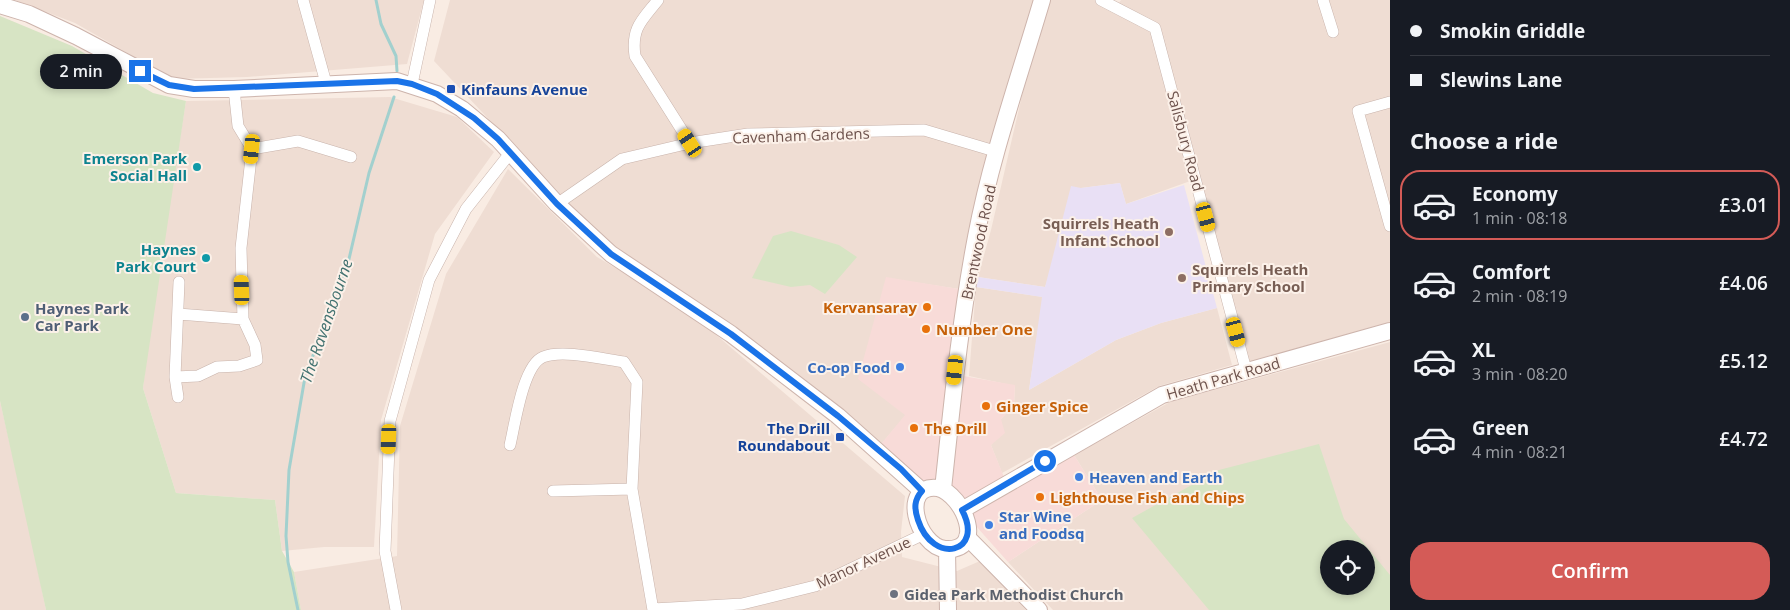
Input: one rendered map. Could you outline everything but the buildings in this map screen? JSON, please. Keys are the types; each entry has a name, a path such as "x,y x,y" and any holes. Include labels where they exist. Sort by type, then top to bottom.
{"street":[{"path":"303,0 326,83"},
{"path":"412,84 430,0"},
{"path":"658,0 636,28 633,42 635,56 690,143"},
{"name":"Brentwood Road","path":"943,489 957,354 976,236 1042,0"},
{"name":"Salisbury Road","path":"1101,0 1155,28 1246,370"},
{"path":"1323,0 1333,32"},
{"path":"0,5 29,14 169,85 194,89 234,89 386,80 412,84 437,94 462,109 485,127 557,204 611,254 708,318 838,416 901,469 922,491"},
{"path":"175,377 198,376 217,366 239,366 257,360 255,345 243,319 241,248 252,149 238,126 234,89"},
{"path":"1390,102 1358,111 1390,226"},
{"name":"Cavenham Gardens","path":"557,204 622,159 690,143 748,134 924,130 998,152"},
{"path":"252,149 298,141 351,157"},
{"path":"396,610 385,551 390,420 429,280 466,209 510,152"},
{"path":"178,397 175,377 179,282"},
{"path":"178,314 243,319"},
{"name":"Heath Park Road","path":"962,510 1162,394 1390,331"},
{"path":"510,445 528,370 542,357 559,354 624,362 637,382 632,489 653,610"},
{"path":"934,487 943,489 962,510 968,523 967,537 957,547 947,549 931,543 924,534 915,508 916,499 922,491 934,487"},
{"path":"553,491 632,489"},
{"name":"Manor Avenue","path":"653,610 742,604 815,586 924,534"},
{"path":"967,537 1039,610"},
{"path":"947,549 948,610"}],"shaded area":[{"path":"15,0 424,0 407,64 247,77 173,79 75,23"},
{"path":"450,0 1041,0 979,186 959,289 886,278 906,415 877,449 627,266 434,61"},
{"path":"1044,0 1097,0 1116,7 1121,0 1390,0 1390,322 1248,362 1196,179 1126,204 1120,183 1081,188 1045,287 978,277 991,230"},
{"path":"390,97 457,117 494,152 435,234 381,420 374,547 324,547 282,551 275,500 176,493 143,388 151,316 186,101"},
{"path":"508,169 597,257 687,310 905,496 901,532 902,557 957,571 980,561 1026,610 301,610 294,572 397,556 400,426 446,274"},
{"path":"1120,183 1126,204 1184,185 1217,308 1161,323 1116,340 1029,390 1042,297 976,287 978,277 1045,287 1071,186 1081,188"},
{"path":"886,277 959,289 946,373 1015,385 1014,405 1001,419 1005,433 991,445 1010,492 1074,455 1102,500 1008,562 943,489 922,491 877,449 905,415 858,379"},
{"path":"976,287 1043,297 1029,390 1116,340 1161,323 1217,308 1232,365 1159,386 1002,473 991,445 1001,419 1014,405 1015,386 969,376"},
{"path":"1390,342 1390,610 1053,610 1008,562 1102,500 1074,455 1170,402"},
{"path":"0,401 30,531 46,610 0,610"}],"green space":[{"path":"0,16 72,46 153,93 186,101 143,388 176,493 275,500 282,551 294,572 301,610 46,610 0,401"},
{"path":"791,231 839,245 857,257 825,294 810,285 791,287 752,278 773,236"},
{"path":"1319,444 1344,519 1361,540 1320,540 1320,595 1375,595 1375,557 1390,575 1390,610 1209,610 1132,518 1219,470"}],"waterway":[{"name":"The Ravensbourne","path":"376,0 381,24 396,56 397,71"},
{"name":"The Ravensbourne","path":"298,610 288,562 286,536 289,470 305,377 349,259 369,173 394,97"}],"place":[{"name":"Kinfauns Avenue","path":"451,89"},
{"name":"Emerson Park Social Hall","path":"197,167"},
{"name":"Squirrels Heath Infant School","path":"1169,232"},
{"name":"Haynes Park Court","path":"206,258"},
{"name":"Squirrels Heath Primary School","path":"1182,278"},
{"name":"Kervansaray","path":"927,307"},
{"name":"Haynes Park Car Park","path":"25,317"},
{"name":"Number One","path":"926,329"},
{"name":"Co-op Food","path":"900,367"},
{"name":"Ginger Spice","path":"986,406"},
{"name":"The Drill","path":"914,428"},
{"name":"The Drill Roundabout","path":"840,437"},
{"name":"Heaven and Earth","path":"1079,477"},
{"name":"Lighthouse Fish and Chips","path":"1040,497"},
{"name":"Star Wine and Foodsq","path":"989,525"},
{"name":"Gidea Park Methodist Church","path":"894,594"}],"route":[{"path":"140,71 169,85 194,89 234,89 397,81 412,84 437,94 462,109 485,127 523,165 582,230 611,254 731,334 838,416 901,469 922,491 915,503 917,517 924,534 936,546 952,549 961,545 967,537 969,528 962,510 1045,461"}]}
